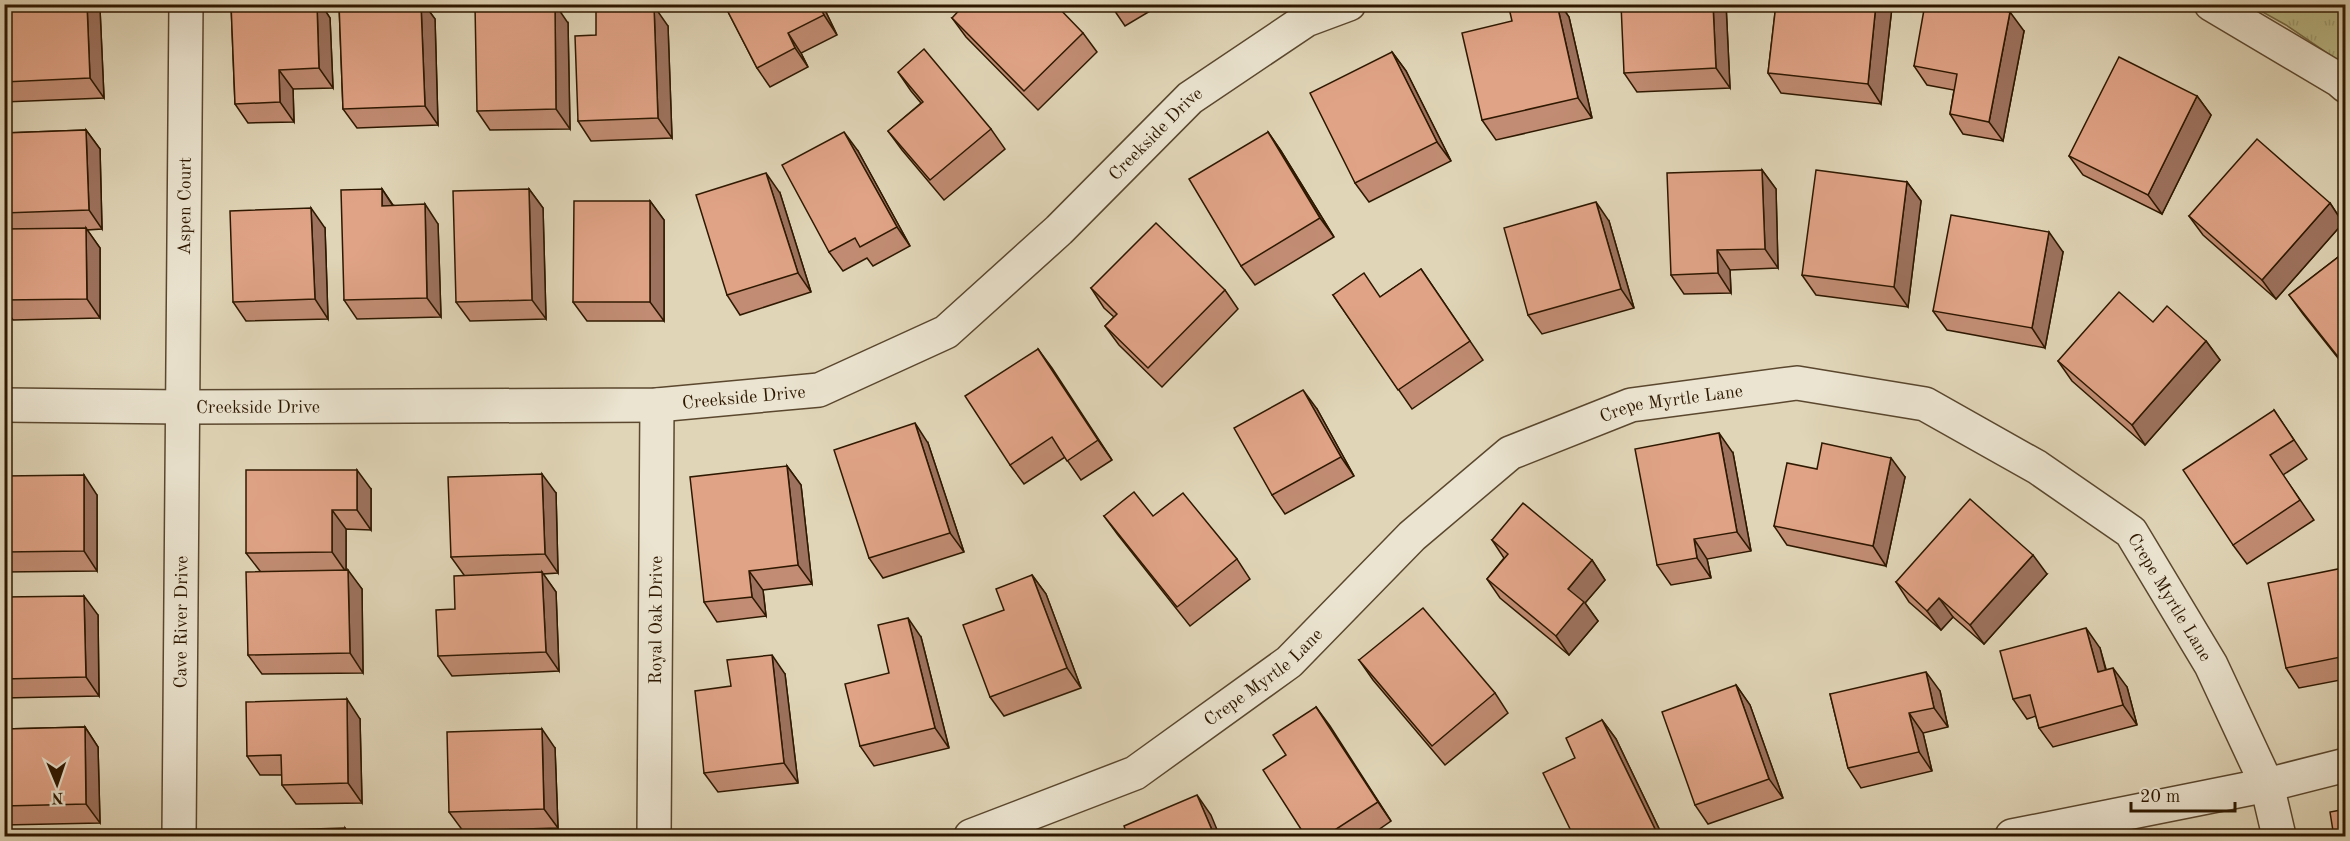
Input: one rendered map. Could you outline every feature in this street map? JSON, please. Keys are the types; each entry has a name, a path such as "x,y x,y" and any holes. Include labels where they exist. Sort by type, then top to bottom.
{"street":[{"name":"Aspen Court","path":"182,407 186,4"},
{"name":"Creekside Drive","path":"4,405 182,407 657,405 819,390 946,332 1059,230 1190,98 1306,20 1349,4"},
{"path":"2211,4 2346,86"},
{"name":"Crepe Myrtle Lane","path":"971,837 1135,773 1289,662 1412,536 1510,453 1631,405 1797,383 1925,404 2037,467 2131,532 2211,665 2267,785 2279,837"},
{"name":"Royal Oak Drive","path":"654,837 657,405"},
{"name":"Cave River Drive","path":"179,837 182,407"},
{"path":"2012,837 2267,785 2346,765"}],"green space":[{"path":"2250,5 2345,5 2345,65 2286,25"}],"building":[{"path":"4,4 87,4 90,78 4,82"},
{"path":"231,4 317,4 319,68 279,70 280,102 235,104"},
{"path":"339,4 421,4 425,106 343,109"},
{"path":"555,4 556,109 477,111 475,6"},
{"path":"724,4 818,4 824,15 788,33 795,48 757,68"},
{"path":"965,4 1055,4 1083,33 1024,91 952,18"},
{"path":"1525,4 1557,4 1578,98 1482,120 1462,33 1512,21 1509,8"},
{"path":"1621,4 1713,4 1716,68 1624,73"},
{"path":"1776,4 1876,4 1868,84 1768,73"},
{"path":"1925,4 1970,4 2010,12 1989,122 1950,114 1957,74 1914,66"},
{"path":"654,6 658,118 578,121 575,36 596,35 596,8"},
{"path":"924,49 991,129 930,180 888,131 923,102 898,72"},
{"path":"1392,52 1437,142 1355,183 1310,93"},
{"path":"2119,57 2197,96 2148,195 2069,156"},
{"path":"86,130 89,210 4,213 4,133"},
{"path":"844,132 897,227 860,247 855,238 829,252 782,165"},
{"path":"1268,132 1320,218 1241,266 1189,179"},
{"path":"2257,139 2330,203 2262,280 2189,216"},
{"path":"1762,170 1765,249 1717,250 1718,273 1671,275 1667,173"},
{"path":"1816,170 1907,182 1894,287 1802,275"},
{"path":"766,173 798,273 727,295 696,195"},
{"path":"382,189 382,206 425,204 427,298 344,300 341,190"},
{"path":"529,189 532,300 456,302 453,191"},
{"path":"574,201 650,201 650,302 573,302"},
{"path":"1596,202 1621,289 1528,315 1504,228"},
{"path":"311,208 315,299 233,302 230,211"},
{"path":"1951,215 2049,232 2032,328 1933,311"},
{"path":"1156,223 1225,290 1148,368 1105,326 1117,314 1091,288"},
{"path":"86,228 87,299 4,300 4,229"},
{"path":"2346,251 2346,361 2343,363 2289,295"},
{"path":"1421,269 1470,341 1398,390 1333,295 1364,273 1380,297"},
{"path":"2119,292 2153,322 2167,306 2206,341 2132,425 2058,361"},
{"path":"1038,349 1098,440 1067,461 1052,437 1010,465 965,396"},
{"path":"1303,390 1341,457 1272,495 1234,428"},
{"path":"2274,410 2294,440 2270,455 2300,500 2233,545 2183,470"},
{"path":"915,423 950,533 869,558 834,450"},
{"path":"1719,433 1737,532 1694,539 1697,558 1657,565 1635,449"},
{"path":"1822,443 1891,458 1873,546 1774,526 1787,463 1817,469"},
{"path":"787,466 798,565 749,571 752,597 704,602 690,477"},
{"path":"246,470 357,470 357,510 332,510 332,552 246,553"},
{"path":"542,474 545,554 451,557 448,477"},
{"path":"84,475 84,551 4,552 4,476"},
{"path":"1134,492 1153,516 1183,493 1237,559 1177,607 1104,516"},
{"path":"1970,499 2033,555 1970,625 1939,598 1927,611 1896,582"},
{"path":"1523,503 1592,560 1568,589 1584,602 1556,636 1487,579 1508,554 1492,540"},
{"path":"2343,568 2346,581 2346,656 2286,668 2268,583"},
{"path":"348,570 350,653 248,655 246,572"},
{"path":"542,572 546,652 438,656 436,610 455,609 454,576"},
{"path":"1032,575 1067,668 990,697 963,625 1004,610 996,589"},
{"path":"84,596 86,677 4,679 4,597"},
{"path":"1423,608 1495,693 1432,746 1359,660"},
{"path":"908,618 935,728 860,746 845,684 889,673 878,625"},
{"path":"2086,628 2098,672 2113,668 2123,705 2039,728 2030,695 2013,699 2000,651"},
{"path":"772,655 784,763 704,773 695,691 731,686 727,660"},
{"path":"1926,672 1934,708 1909,713 1919,752 1848,768 1830,694"},
{"path":"1736,685 1769,779 1695,805 1662,712"},
{"path":"347,699 348,783 282,785 281,755 247,756 246,702"},
{"path":"1316,707 1378,802 1324,837 1306,837 1263,770 1286,755 1273,735"},
{"path":"1602,720 1655,829 1641,837 1574,837 1543,773 1575,758 1566,738"},
{"path":"85,727 86,804 4,806 4,729"},
{"path":"542,729 544,809 449,812 447,732"},
{"path":"1197,795 1215,837 1128,837 1124,826"},
{"path":"2346,809 2346,837 2334,837 2330,812"},
{"path":"345,828 345,837 245,837 244,831"}]}
